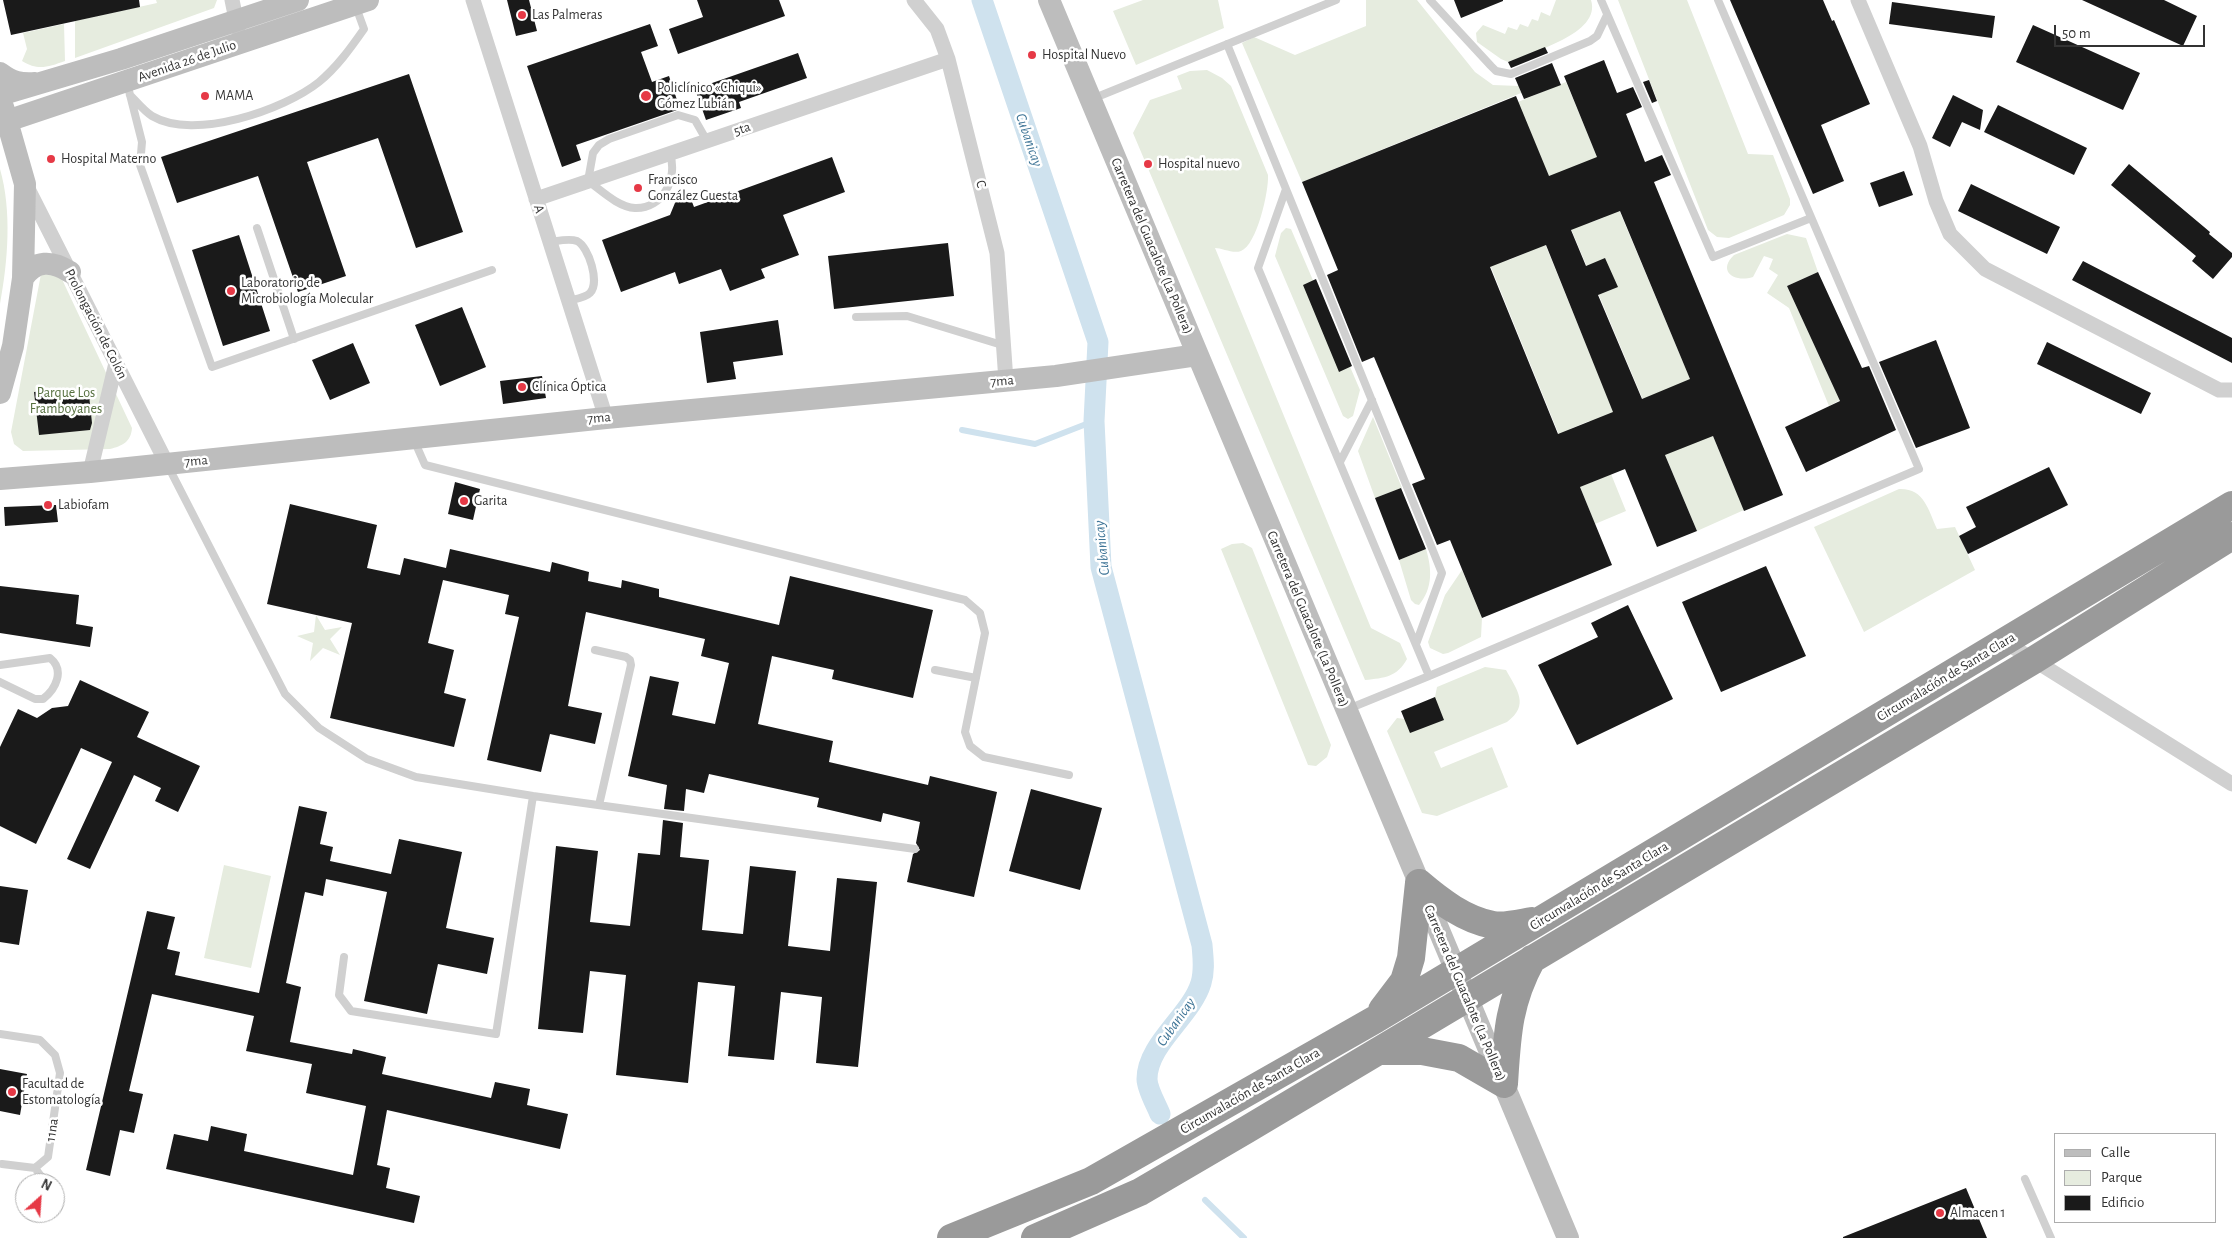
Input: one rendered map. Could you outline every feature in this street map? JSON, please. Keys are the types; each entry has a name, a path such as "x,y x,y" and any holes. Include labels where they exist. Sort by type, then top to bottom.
{"highway":[{"name":"Circunvalación de Santa Clara","path":"951,1238 1091,1181 1376,1019 2232,505"},
{"name":"Circunvalación de Santa Clara","path":"1035,1238 1140,1192 2034,660 2232,536"},
{"path":"1418,883 1443,903 1477,920 1495,925 1540,920"},
{"path":"1376,1019 1404,980 1411,958 1418,883"},
{"path":"1379,1051 1422,1051 1459,1058 1504,1084 1512,1006 1518,984 1532,959"}],"main road":[{"name":"Avenida 26 de Julio","path":"0,95 41,82 125,75 234,10 298,0"},
{"name":"Carretera del Guacalote (La Pollera)","path":"1049,0 1568,1238"},
{"name":"Avenida 26 de Julio","path":"7,121 125,75 240,43 362,2"},
{"path":"0,73 9,80 21,84 41,82"},
{"name":"Prolongación de Colón","path":"0,95 25,184 23,278 13,346 0,393"},
{"path":"23,278 28,270 45,263 54,263 70,272"},
{"name":"7ma","path":"0,479 90,472 606,418 1056,376 1198,355"}],"street":[{"name":"A","path":"473,0 606,418"},
{"name":"C","path":"914,0 937,29 948,60 997,253 1006,381"},
{"path":"1858,0 1920,146 1936,201 1950,234 1986,269 2218,390 2232,390"},
{"path":"234,10 240,43"},
{"name":"5ta","path":"536,199 948,60"},
{"name":"Prolongación de Colón","path":"25,184 167,464"},
{"path":"90,472 116,363"},
{"path":"2005,642 2232,784"}],"lane":[{"path":"1090,100 1336,0"},
{"path":"1430,0 1491,66 1502,73 1511,74 1590,41 1597,36 1607,15"},
{"path":"1601,0 1713,257 1812,218"},
{"path":"1346,710 1919,469 1718,0"},
{"path":"125,75 153,116 188,126 219,124 280,104 318,83 343,58 364,30 362,2"},
{"path":"1227,44 1442,573 1416,644"},
{"path":"125,75 142,142 140,165 212,367 492,270"},
{"path":"670,154 673,175 669,188 660,198 649,205 636,208 622,205 588,181 593,153 598,145 609,139 678,115 695,120 707,141"},
{"path":"1286,189 1258,268 1429,676"},
{"path":"257,228 294,339"},
{"path":"550,242 576,240 583,246 595,278 593,289 588,295 568,301"},
{"path":"856,317 907,316 1002,345"},
{"path":"1340,462 1372,400"},
{"path":"413,438 425,465 965,600 980,613 985,634 964,732 970,746 984,757 1068,775"},
{"path":"167,464 285,694 319,728 367,759 416,776 533,796 915,849"},
{"path":"595,650 626,657 630,660 631,665 599,805"},
{"path":"0,664 50,658 57,664 59,674 49,694 43,700 35,699 0,682"},
{"path":"935,670 976,678"},
{"path":"344,957 339,995 351,1010 496,1034 533,796"},
{"name":"11na","path":"0,1034 40,1040 56,1055 60,1073 48,1157 35,1168"},
{"path":"2,1164 35,1168 39,1173"},
{"path":"2025,1179 2051,1238"}],"green space":[{"path":"156,0 217,0 214,8 75,58 75,21 157,3"},
{"path":"1143,0 1218,0 1224,28 1136,65 1113,11"},
{"path":"1366,0 1417,0 1475,72 1493,85 1519,86 1521,93 1302,182 1242,43 1254,37 1295,55 1366,26"},
{"path":"1556,0 1591,0 1592,12 1586,23 1576,32 1562,40 1508,62 1477,42 1476,33 1483,25 1505,34 1508,27 1517,30 1520,24 1528,27 1532,19 1538,21 1541,12 1550,16"},
{"path":"1618,0 1687,0 1748,154 1773,155 1790,199 1790,205 1784,215 1729,238 1717,237 1708,230"},
{"path":"64,24 65,61 38,67 22,61 27,49 23,33"},
{"path":"1207,70 1222,78 1231,86 1268,175 1261,217 1247,247 1238,252 1215,248 1371,628 1400,643 1407,659 1399,670 1390,676 1365,680 1133,133 1150,100 1182,89 1177,76 1190,71"},
{"path":"1566,82 1605,175 1556,194 1518,102"},
{"path":"0,169 4,185 8,236 0,304"},
{"path":"1614,198 1699,400 1651,419 1566,217 1589,223 1605,217 1600,204"},
{"path":"1286,228 1291,229 1360,390 1353,416 1348,419 1343,416 1275,256 1281,233"},
{"path":"1539,229 1621,430 1589,421 1570,429 1577,447 1566,452 1484,250 1509,260 1528,252 1522,235"},
{"path":"1787,234 1806,238 1818,272 1787,286 1840,400 1829,406 1789,308 1767,293 1778,275 1769,269 1773,259 1764,256 1753,277 1734,277 1728,271 1727,266 1734,255"},
{"name":"Parque Los Framboyanes","path":"41,274 60,275 132,428 130,437 125,443 110,449 23,451 14,444 11,432"},
{"path":"1373,417 1402,488 1375,498 1358,451"},
{"path":"1705,417 1744,510 1697,531 1657,436"},
{"path":"1611,474 1626,511 1595,524 1580,487"},
{"path":"1899,489 1914,492 1920,496 1928,507 1937,529 1955,527 1975,570 1864,632 1814,527"},
{"path":"1243,543 1252,548 1331,745 1327,757 1316,766 1308,765 1221,549 1232,544"},
{"path":"1426,549 1430,578 1427,592 1419,605 1411,600 1399,560"},
{"path":"1462,570 1482,618 1481,637 1443,654 1430,648 1428,642 1445,595"},
{"path":"316,615 325,630 342,627 330,639 340,655 323,648 310,661 313,643 297,636 314,632"},
{"path":"1485,667 1506,670 1519,697 1518,710 1507,722 1434,752 1441,768 1492,747 1508,787 1437,816 1422,813 1387,731 1397,718 1405,719 1435,697 1437,687"},
{"path":"224,865 271,876 251,968 204,958"}],"building":[{"path":"3,0 139,0 140,7 11,35"},
{"name":"Las Palmeras","path":"507,0 529,0 537,31 516,36"},
{"path":"697,0 779,0 785,16 678,54 669,29 703,17"},
{"path":"1454,0 1503,0 1503,1 1461,18"},
{"path":"1730,0 1823,0 1832,21 1834,20 1870,104 1821,125 1844,181 1813,194"},
{"path":"2082,0 2164,0 2197,16 2183,46"},
{"path":"1892,2 1995,16 1992,38 1889,24"},
{"path":"650,24 658,46 641,52 652,82 669,76 680,109 576,145 581,160 562,167 527,66"},
{"path":"2033,25 2140,73 2123,110 2016,62"},
{"path":"1545,47 1548,53 1511,68 1508,62"},
{"path":"798,53 807,78 739,102 741,108 706,120 695,89"},
{"path":"1604,60 1617,93 1633,87 1642,107 1626,114 1645,162 1662,155 1671,175 1654,182 1783,495 1744,511 1713,436 1665,455 1697,531 1657,547 1625,469 1580,487 1612,565 1482,618 1450,540 1437,545 1412,484 1425,479 1374,357 1362,362 1327,275 1338,270 1302,182 1516,96 1549,176 1597,157 1564,76","holes":["1620,211 1690,379 1642,399 1598,295 1618,287 1605,258 1586,266 1571,230","1546,245 1613,412 1558,434 1490,267"]},
{"path":"1552,63 1561,85 1524,99 1515,78"},
{"path":"409,74 463,232 416,248 378,138 307,162 346,276 298,292 258,176 177,203 161,157"},
{"path":"1649,80 1657,101 1652,103 1643,82"},
{"path":"1953,95 1983,110 1980,130 1962,122 1950,147 1932,138"},
{"path":"1998,105 2087,148 2074,175 1984,132"},
{"path":"832,157 845,192 783,215 799,255 761,269 765,278 730,291 721,269 679,284 675,272 621,292 602,240 670,215 677,198 689,194 694,207"},
{"path":"2129,164 2210,232 2209,234 2232,253 2232,257 2213,279 2192,261 2196,256 2111,185"},
{"path":"1904,171 1913,195 1879,207 1870,183"},
{"path":"1971,184 2060,227 2047,254 1958,211"},
{"name":"Laboratorio de Microbiología Molecular","path":"239,235 270,331 223,346 192,250"},
{"path":"948,243 954,296 834,309 828,256"},
{"path":"2083,261 2232,338 2232,363 2072,280"},
{"path":"1818,272 1862,368 1869,366 1896,430 1806,472 1785,427 1840,401 1787,286"},
{"path":"1316,279 1352,366 1339,372 1303,285"},
{"path":"462,307 486,367 440,386 415,325"},
{"path":"778,320 783,355 733,362 736,379 707,383 700,332"},
{"path":"1936,340 1970,428 1916,448 1879,362"},
{"path":"2047,342 2151,393 2141,414 2037,364"},
{"path":"353,343 370,383 330,400 312,360"},
{"name":"Clínica Óptica","path":"542,376 546,398 503,404 500,381"},
{"path":"60,389 61,398 89,395 92,423 90,430 39,435 34,392"},
{"path":"2049,467 2068,505 1968,554 1959,536 1976,527 1966,507"},
{"name":"Garita","path":"455,482 480,489 473,520 448,514"},
{"path":"1401,488 1426,549 1399,560 1375,498"},
{"path":"290,504 377,525 367,568 400,575 404,558 446,568 450,549 550,572 552,562 589,572 588,581 621,588 622,580 659,589 659,597 779,625 790,576 933,610 913,698 832,679 834,670 772,656 758,724 833,741 829,762 928,785 930,776 997,792 974,897 907,882 913,854 920,850 916,843 920,822 883,813 881,822 817,807 819,798 709,774 704,793 686,789 684,811 664,809 667,785 628,776 650,676 679,682 672,715 715,724 729,663 701,656 705,639 586,612 568,706 602,713 595,744 550,734 541,772 487,760 519,617 505,614 509,595 443,580 428,643 454,650 444,693 466,699 454,747 330,718 352,623 267,604"},
{"path":"56,505 58,522 5,526 4,507"},
{"path":"1766,566 1806,656 1721,692 1682,602"},
{"path":"0,586 79,595 76,624 93,627 90,647 0,633"},
{"path":"1628,605 1673,699 1577,745 1538,665 1598,637 1591,623"},
{"path":"80,680 149,712 137,737 200,766 178,812 155,801 161,788 134,775 90,869 67,859 112,762 81,748 36,844 0,826 0,747 18,709 37,718 52,708 68,706"},
{"path":"1435,697 1444,720 1410,733 1401,711"},
{"path":"1031,789 1102,808 1080,890 1009,871"},
{"path":"299,806 327,812 320,844 333,847 330,861 391,874 399,839 462,852 446,928 494,938 487,974 438,964 427,1014 364,1001 387,892 326,879 323,896 305,892 286,983 301,987 290,1042 352,1054 353,1049 386,1057 382,1074 491,1098 495,1082 530,1089 527,1105 568,1114 560,1149 387,1110 377,1165 390,1168 386,1188 420,1196 414,1223 166,1169 174,1134 208,1141 211,1126 247,1134 244,1151 353,1175 366,1106 306,1093 312,1064 246,1051 254,1016 152,994 129,1091 143,1094 134,1133 120,1130 110,1176 86,1170 147,911 175,917 167,949 180,952 175,975 259,993"},
{"path":"663,820 683,823 680,857 709,860 702,930 743,934 750,866 796,871 788,946 830,951 837,878 877,882 858,1067 816,1063 822,997 781,992 774,1060 728,1056 735,986 698,982 688,1083 616,1075 626,975 590,971 583,1033 538,1029 556,846 598,851 590,922 630,926 638,853 660,855"},
{"path":"0,886 28,890 19,945 0,942"},
{"name":"Facultad de Estomatología","path":"0,1069 27,1074 20,1115 0,1111"},
{"name":"Almacen 1","path":"1966,1188 1987,1238 1843,1238 1843,1237"}],"waterway":[{"name":"Cubanicay","path":"982,0 1098,342 1094,421 1101,567 1202,945 1203,973 1196,995 1161,1042 1149,1066 1147,1083 1160,1114"},
{"path":"962,430 1035,444 1094,421"},
{"name":"Cubanicay","path":"1205,1200 1244,1238"}],"place":[{"name":"Las Palmeras","path":"522,15"},
{"name":"Hospital Nuevo","path":"1032,55"},
{"name":"MAMA","path":"205,96"},
{"name":"Policlínico «Chiqui» Gómez Lubián","path":"646,96"},
{"name":"Hospital Materno","path":"51,159"},
{"name":"Hospital nuevo","path":"1148,164"},
{"name":"Francisco González Guesta","path":"638,188"},
{"name":"Laboratorio de Microbiología Molecular","path":"231,291"},
{"name":"Clínica Óptica","path":"522,387"},
{"name":"Garita","path":"464,501"},
{"name":"Labiofam","path":"48,505"},
{"name":"Facultad de Estomatología","path":"12,1092"},
{"name":"Almacen 1","path":"1940,1213"}]}
